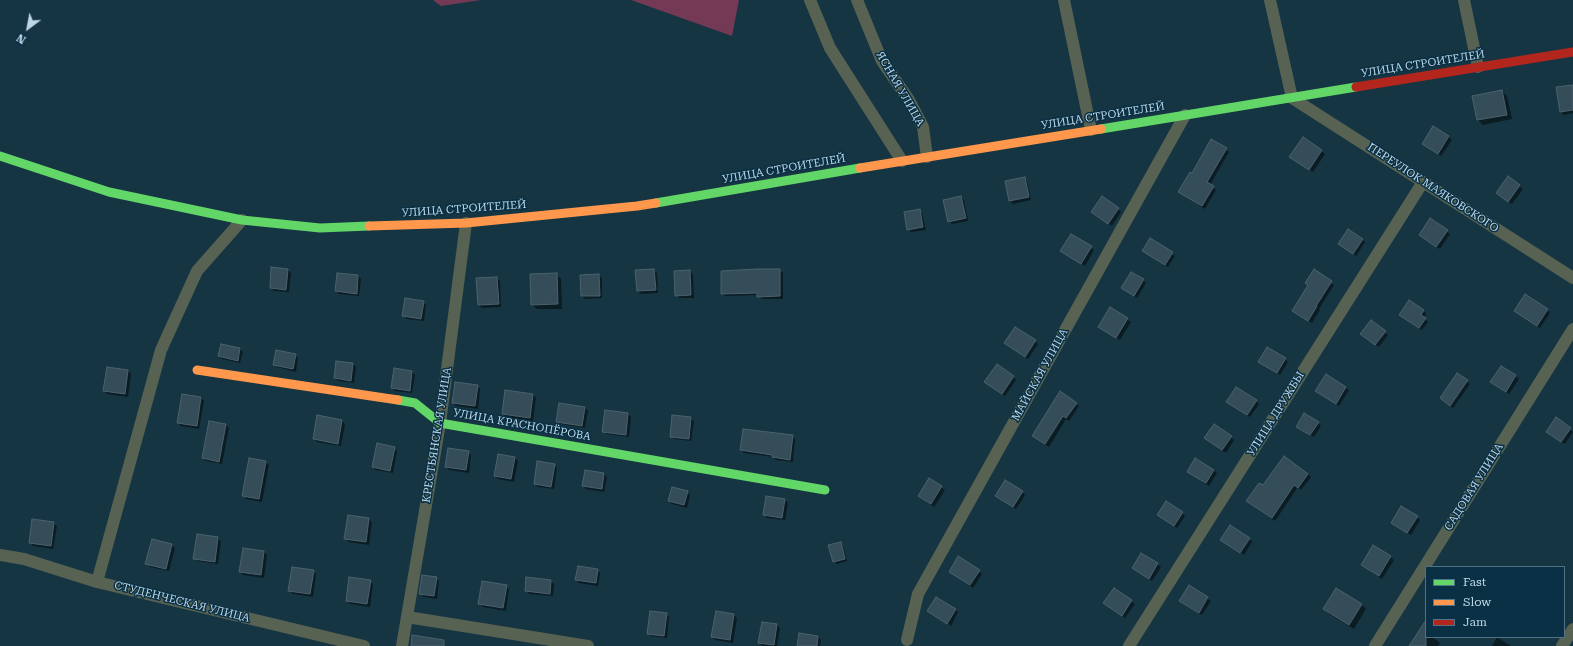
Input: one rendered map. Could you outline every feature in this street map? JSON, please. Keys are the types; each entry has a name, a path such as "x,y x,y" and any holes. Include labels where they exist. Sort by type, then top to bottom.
{"street":[{"path":"810,0 830,48 902,161"},
{"name":"ЯСНАЯ УЛИЦА","path":"857,0 882,61 909,100 923,126 927,157"},
{"path":"1064,0 1091,130"},
{"path":"1270,0 1292,98"},
{"path":"1464,0 1478,67"},
{"name":"УЛИЦА СТРОИТЕЛЕЙ","path":"0,156 109,192 242,220 320,228 466,223 637,206 902,161 1573,52"},
{"name":"ПЕРЕУЛОК МАЯКОВСКОГО","path":"1292,98 1573,278"},
{"name":"МАЙСКАЯ УЛИЦА","path":"907,640 918,594 1185,115"},
{"name":"УЛИЦА ДРУЖБЫ","path":"1129,646 1423,182"},
{"path":"97,582 161,350 197,271 242,220"},
{"name":"КРЕСТЬЯНСКАЯ УЛИЦА","path":"402,646 440,423 466,223"},
{"name":"САДОВАЯ УЛИЦА","path":"1375,646 1573,329"},
{"name":"УЛИЦА КРАСНОПЁРОВА","path":"197,370 415,404 440,423 825,490"},
{"name":"СТУДЕНЧЕСКАЯ УЛИЦА","path":"0,555 24,559 97,582 364,646"},
{"path":"407,617 588,646"},
{"path":"1562,646 1573,629"}],"shaded area":[{"path":"433,0 481,0 441,6"},
{"path":"631,0 739,0 732,36"}],"building":[{"path":"1573,85 1573,110 1560,112 1556,87"},
{"path":"1502,90 1507,115 1477,120 1472,96"},
{"path":"1433,126 1449,136 1438,154 1422,144"},
{"path":"1303,137 1322,150 1309,170 1289,157"},
{"path":"1211,139 1227,148 1207,182 1214,186 1202,206 1178,192 1190,172 1192,173"},
{"path":"1508,176 1520,185 1508,202 1496,193"},
{"path":"1025,177 1029,197 1009,201 1005,181"},
{"path":"961,196 966,218 948,222 943,200"},
{"path":"1102,196 1119,208 1108,224 1091,212"},
{"path":"920,209 923,227 907,230 904,212"},
{"path":"1430,218 1448,230 1436,247 1419,235"},
{"path":"1348,229 1363,239 1353,254 1338,244"},
{"path":"1071,234 1092,246 1081,264 1060,251"},
{"path":"1150,238 1173,252 1165,265 1142,251"},
{"path":"271,267 288,269 286,290 270,288"},
{"path":"654,269 656,290 637,291 635,270"},
{"path":"780,269 780,296 757,297 757,293 721,294 721,271"},
{"path":"1314,269 1332,281 1308,321 1292,311 1308,285 1305,283"},
{"path":"690,270 691,295 675,296 674,271"},
{"path":"1131,272 1144,279 1134,296 1121,288"},
{"path":"337,273 358,275 357,294 335,291"},
{"path":"557,273 558,304 531,305 530,274"},
{"path":"599,274 600,296 581,296 580,275"},
{"path":"497,277 499,304 478,305 476,278"},
{"path":"1525,294 1548,309 1537,326 1514,311"},
{"path":"405,298 424,301 421,319 402,316"},
{"path":"1409,300 1424,310 1421,315 1426,318 1419,328 1399,315"},
{"path":"1110,307 1128,318 1116,338 1098,327"},
{"path":"1371,320 1386,331 1375,345 1360,334"},
{"path":"1015,327 1036,340 1025,357 1004,343"},
{"path":"221,344 240,348 238,361 218,356"},
{"path":"1267,347 1286,358 1277,373 1258,362"},
{"path":"276,350 296,354 293,369 273,365"},
{"path":"336,361 353,363 351,381 334,378"},
{"path":"997,364 1014,376 1002,394 984,382"},
{"path":"1501,366 1516,375 1506,392 1490,382"},
{"path":"107,367 128,370 125,394 103,391"},
{"path":"394,368 412,371 410,391 391,388"},
{"path":"1457,373 1468,380 1450,406 1440,398"},
{"path":"1326,374 1346,387 1336,404 1315,391"},
{"path":"455,382 478,385 475,406 452,403"},
{"path":"1236,387 1257,400 1247,415 1226,402"},
{"path":"505,390 533,394 530,418 502,414"},
{"path":"1060,391 1077,403 1066,418 1063,416 1045,444 1032,436"},
{"path":"182,394 201,397 197,426 177,423"},
{"path":"559,403 585,407 582,426 556,422"},
{"path":"605,410 628,413 626,435 602,432"},
{"path":"1304,413 1319,422 1310,435 1296,427"},
{"path":"317,415 342,420 338,444 313,439"},
{"path":"672,415 691,417 689,439 670,437"},
{"path":"1556,417 1571,428 1561,442 1546,432"},
{"path":"209,421 226,424 219,462 202,458"},
{"path":"1214,424 1232,436 1222,450 1204,438"},
{"path":"743,429 793,435 790,460 772,457 772,455 740,450"},
{"path":"377,443 395,447 390,471 372,467"},
{"path":"448,448 469,451 466,470 445,467"},
{"path":"498,454 515,457 511,479 494,476"},
{"path":"1284,456 1308,474 1298,488 1294,485 1272,518 1246,501 1259,483 1263,485"},
{"path":"249,458 266,461 259,499 242,496"},
{"path":"1195,458 1214,470 1206,483 1187,472"},
{"path":"537,461 555,464 551,487 534,484"},
{"path":"585,470 604,473 602,489 582,486"},
{"path":"929,478 942,486 931,504 918,496"},
{"path":"1005,480 1023,491 1013,507 995,496"},
{"path":"672,487 688,491 684,505 668,501"},
{"path":"766,496 785,499 782,518 763,515"},
{"path":"1166,501 1183,512 1174,526 1157,515"},
{"path":"1401,506 1418,516 1407,533 1391,523"},
{"path":"348,515 369,518 366,542 344,539"},
{"path":"32,519 54,522 51,546 29,543"},
{"path":"1230,525 1250,538 1240,553 1220,540"},
{"path":"197,534 218,537 215,562 193,559"},
{"path":"152,539 172,544 166,569 145,564"},
{"path":"841,542 845,559 833,562 828,545"},
{"path":"1373,545 1391,556 1379,576 1361,565"},
{"path":"243,548 264,551 261,575 239,572"},
{"path":"1141,553 1158,563 1149,579 1132,568"},
{"path":"958,556 980,570 970,585 949,572"},
{"path":"578,566 598,569 596,583 575,580"},
{"path":"292,567 314,570 310,594 288,591"},
{"path":"422,575 437,577 434,596 419,594"},
{"path":"349,577 371,580 367,604 346,601"},
{"path":"526,577 551,580 550,594 525,591"},
{"path":"482,581 507,585 503,608 478,604"},
{"path":"1189,585 1208,597 1199,613 1179,601"},
{"path":"1114,588 1132,600 1122,616 1103,603"},
{"path":"1336,588 1362,604 1349,625 1323,609"},
{"path":"936,597 956,609 947,624 927,611"},
{"path":"650,611 667,613 664,636 647,634"},
{"path":"716,611 734,614 730,640 711,637"},
{"path":"762,622 777,624 774,645 758,643"},
{"path":"1425,622 1426,646 1409,646"},
{"path":"799,633 818,636 817,646 797,646"},
{"path":"412,635 444,640 444,646 411,646"}],"traffic: fast":[{"path":"1101,129 1356,87"},
{"path":"0,156 109,192 242,220 320,228 369,226"},
{"path":"656,203 860,168"},
{"path":"398,400 415,403 440,423 825,490"}],"traffic: slow":[{"path":"860,168 1101,129"},
{"path":"369,226 466,223 656,203"},
{"path":"197,370 398,400"}],"traffic: jam":[{"path":"1356,87 1573,52"}]}
